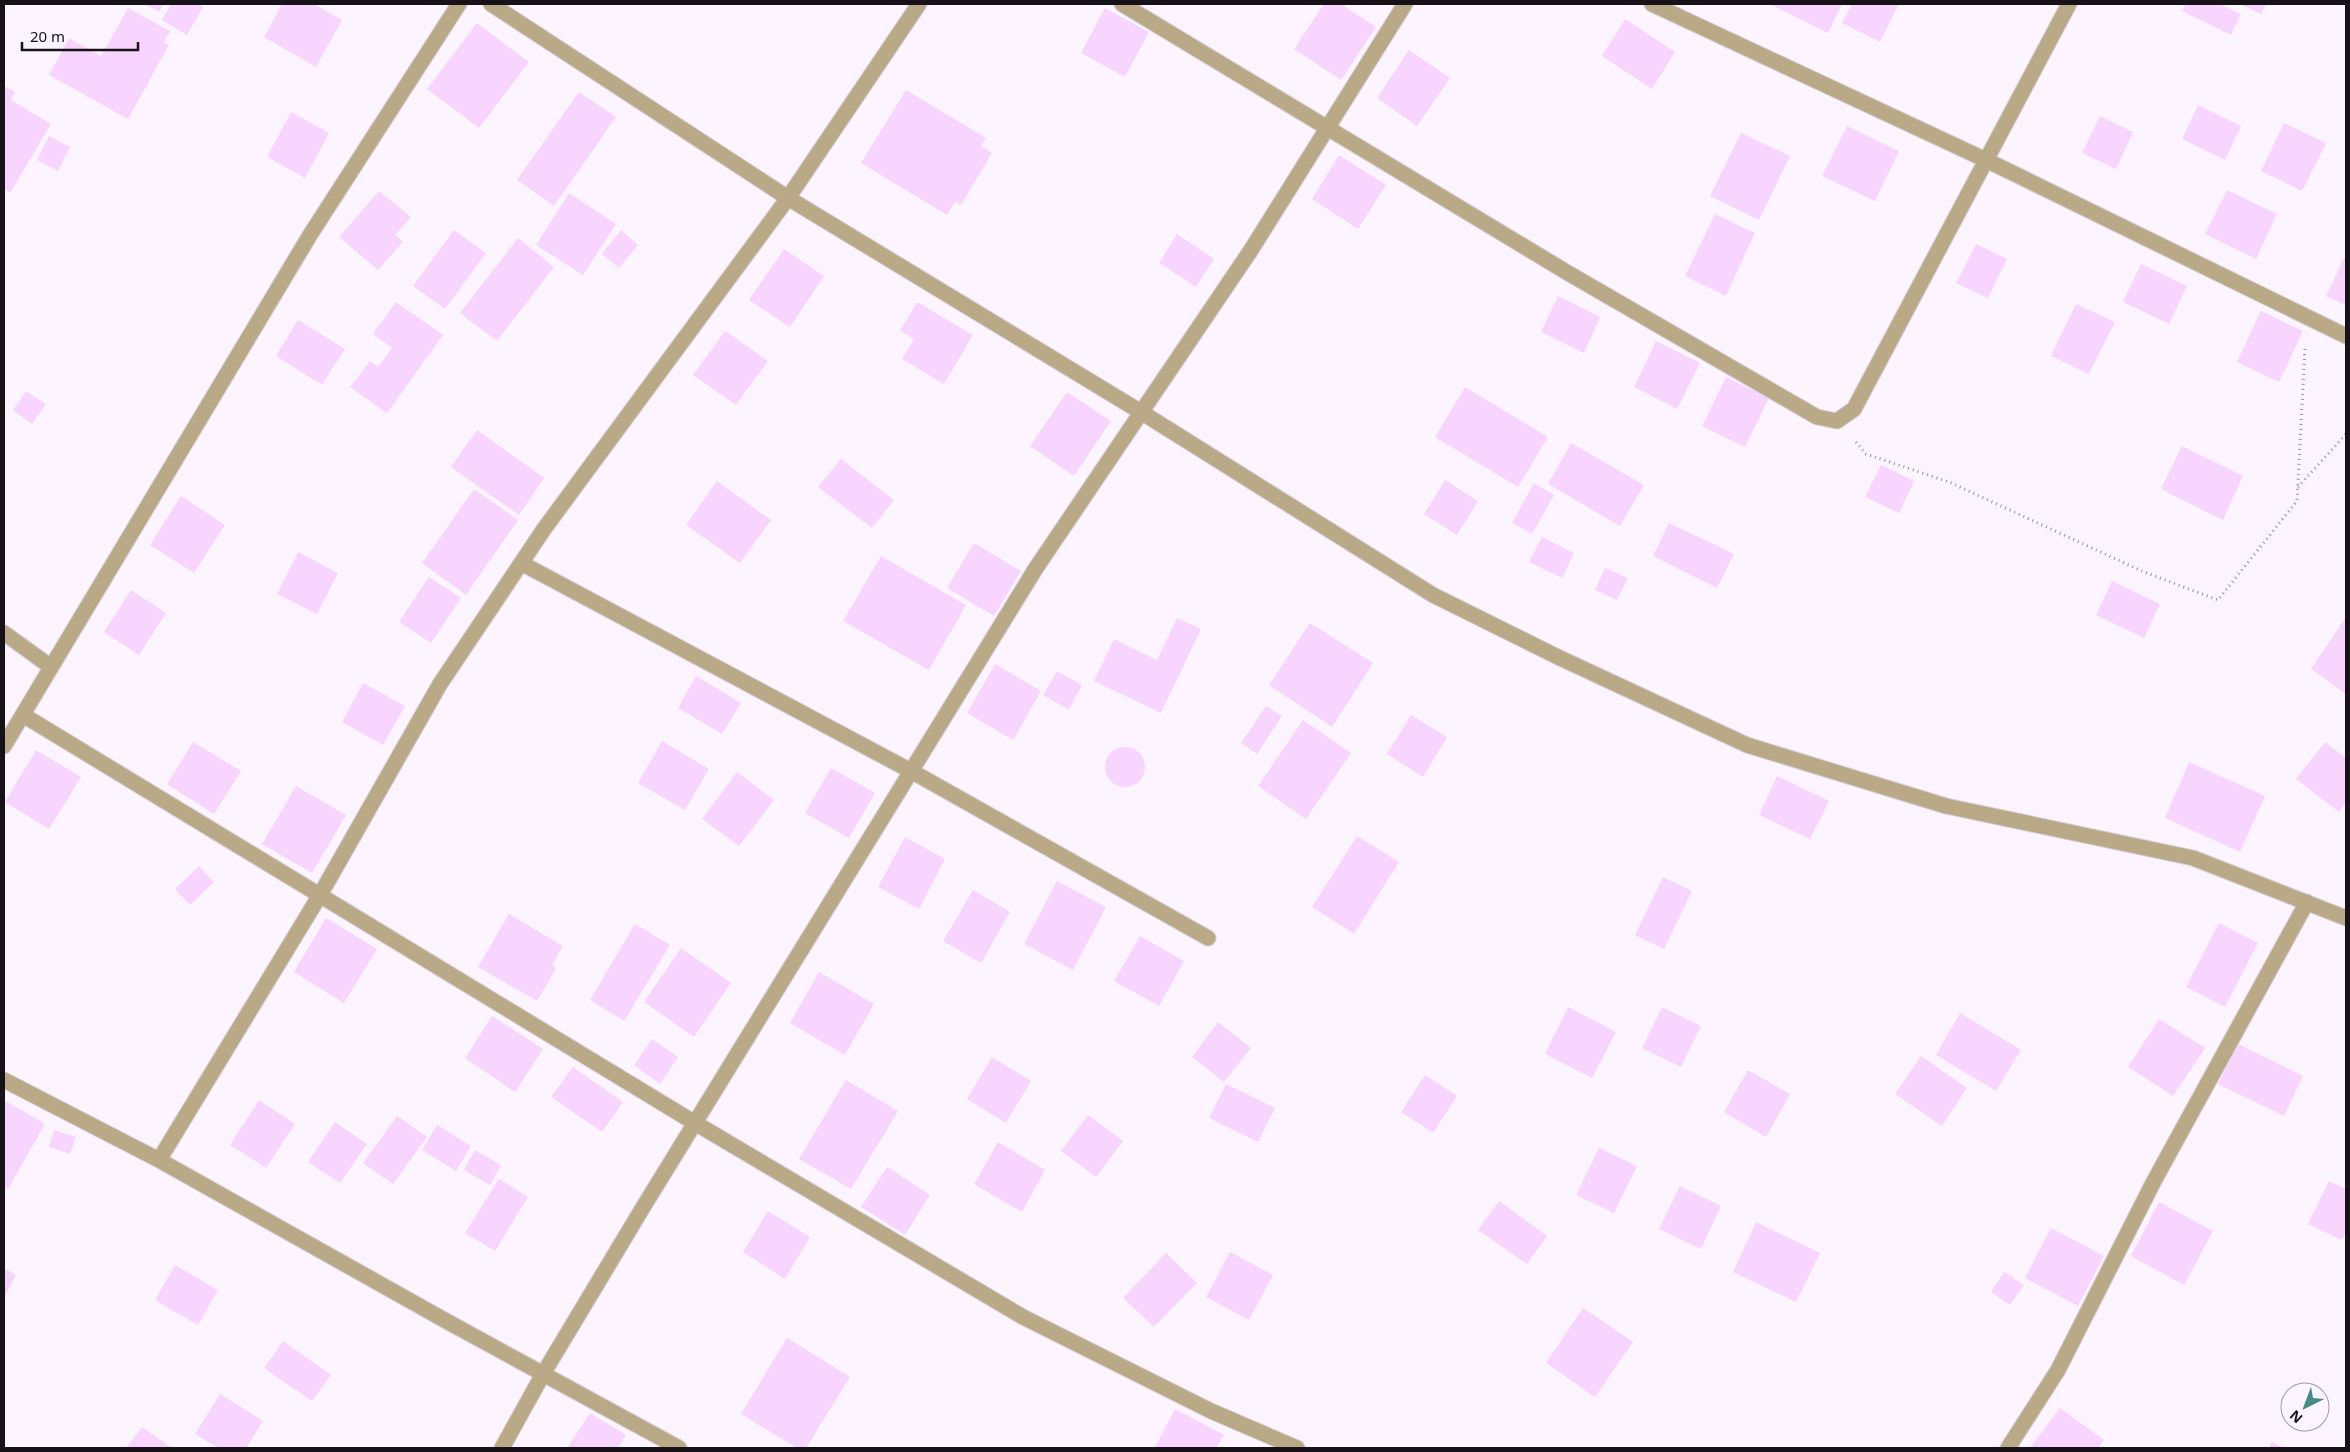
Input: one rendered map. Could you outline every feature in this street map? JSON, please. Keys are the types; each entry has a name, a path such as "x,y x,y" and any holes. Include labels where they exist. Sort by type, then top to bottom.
{"street":[{"path":"4,746 310,235 459,4"},
{"path":"491,4 788,198 1142,412 1433,595 1560,658 1747,745 1946,806 2192,858 2346,918"},
{"path":"159,1160 320,895 440,684 521,563 788,198 919,4"},
{"path":"1122,4 1568,273 1818,416 1837,421 1854,409 2069,4"},
{"path":"502,1448 543,1374 695,1123 1036,568 1251,250 1405,4"},
{"path":"1652,4 1986,160 2346,336"},
{"path":"521,563 912,771 1208,938"},
{"path":"4,634 51,667"},
{"path":"23,715 695,1123 1023,1316 1211,1411 1297,1448"},
{"path":"2008,1448 2058,1370 2154,1180 2307,902"},
{"path":"4,1080 159,1160 679,1448"}],"path":[{"path":"1837,421 1866,454 1949,482 2144,572 2218,600 2297,500 2307,316"},
{"path":"2297,487 2346,434"}],"building":[{"path":"144,4 163,4 159,12"},
{"path":"171,4 198,4 203,7 187,35 162,20"},
{"path":"282,4 314,4 342,20 316,67 264,37"},
{"path":"1324,4 1341,4 1376,27 1341,80 1294,49"},
{"path":"1773,4 1842,4 1828,33"},
{"path":"1852,4 1899,4 1880,42 1842,23"},
{"path":"2186,4 2219,4 2241,14 2231,35 2182,11"},
{"path":"2240,4 2266,4 2261,14"},
{"path":"128,8 170,31 164,42 169,45 128,119 49,75 69,38 101,56"},
{"path":"1105,8 1149,32 1125,77 1081,53"},
{"path":"1625,19 1675,52 1652,89 1602,56"},
{"path":"477,23 529,62 479,128 427,89"},
{"path":"1409,50 1450,78 1417,126 1377,98"},
{"path":"4,86 15,92 11,100 51,124 10,193 4,189"},
{"path":"906,90 986,138 981,146 992,153 961,205 955,202 947,215 861,163"},
{"path":"579,92 616,117 554,206 517,180"},
{"path":"2198,105 2241,126 2225,160 2182,139"},
{"path":"291,112 329,133 305,178 267,157"},
{"path":"2100,116 2133,132 2116,169 2082,153"},
{"path":"2284,123 2326,143 2302,191 2261,171"},
{"path":"1847,126 1899,151 1875,201 1822,176"},
{"path":"1741,133 1790,156 1759,220 1710,196"},
{"path":"49,136 70,147 58,171 37,160"},
{"path":"1339,155 1386,185 1358,229 1312,199"},
{"path":"2227,190 2277,214 2256,259 2205,234"},
{"path":"379,191 411,217 395,235 403,242 378,270 339,237"},
{"path":"569,193 616,224 583,275 536,245"},
{"path":"1715,214 1755,233 1726,296 1685,276"},
{"path":"454,230 486,253 445,309 413,286"},
{"path":"621,230 638,245 619,268 602,254"},
{"path":"1177,234 1214,259 1196,287 1159,263"},
{"path":"518,238 554,267 497,341 460,313"},
{"path":"1976,244 2007,259 1988,298 1956,283"},
{"path":"784,249 824,276 790,327 749,300"},
{"path":"2344,258 2346,259 2346,305 2326,296"},
{"path":"2141,264 2187,286 2169,324 2123,302"},
{"path":"1558,296 1600,317 1584,353 1541,332"},
{"path":"396,302 443,335 387,413 350,387 370,361 378,367 392,348 373,334"},
{"path":"917,302 973,335 944,384 902,359 914,339 900,331"},
{"path":"2076,304 2115,322 2089,374 2051,356"},
{"path":"2261,311 2303,331 2279,382 2237,362"},
{"path":"298,320 345,349 322,385 276,356"},
{"path":"725,331 768,361 736,405 693,375"},
{"path":"1656,341 1700,363 1677,409 1634,387"},
{"path":"1726,377 1769,398 1745,447 1702,426"},
{"path":"1465,387 1548,437 1518,487 1435,437"},
{"path":"26,391 46,404 32,424 13,410"},
{"path":"1067,392 1111,421 1074,476 1030,446"},
{"path":"477,430 544,478 519,515 451,467"},
{"path":"1571,443 1644,485 1620,526 1548,484"},
{"path":"2182,446 2243,476 2223,520 2161,489"},
{"path":"841,459 894,500 872,528 818,487"},
{"path":"1881,465 1914,481 1899,513 1865,497"},
{"path":"1445,480 1478,501 1457,535 1424,514"},
{"path":"717,481 771,520 740,563 686,525"},
{"path":"1534,483 1554,495 1532,534 1512,523"},
{"path":"474,489 518,520 466,595 422,563"},
{"path":"181,496 225,525 194,573 150,545"},
{"path":"1669,523 1734,554 1717,588 1653,556"},
{"path":"1542,537 1574,553 1562,578 1529,562"},
{"path":"974,543 1021,571 994,616 947,588"},
{"path":"298,552 338,573 317,614 277,594"},
{"path":"881,556 966,605 929,670 843,621"},
{"path":"1605,568 1628,578 1617,600 1595,590"},
{"path":"429,577 461,598 431,643 399,622"},
{"path":"2112,581 2160,604 2144,638 2096,615"},
{"path":"131,590 166,613 139,655 104,632"},
{"path":"2346,617 2346,694 2311,669"},
{"path":"1177,618 1201,629 1161,713 1094,681 1114,639 1157,660"},
{"path":"1310,623 1373,663 1332,727 1269,685"},
{"path":"995,664 1041,691 1013,740 967,713"},
{"path":"1057,671 1082,685 1069,710 1043,695"},
{"path":"696,676 741,703 722,734 678,708"},
{"path":"363,683 405,706 383,745 342,722"},
{"path":"1266,706 1282,716 1257,754 1241,743"},
{"path":"1411,715 1447,737 1423,777 1387,754"},
{"path":"1303,720 1351,753 1306,819 1258,786"},
{"path":"662,741 709,769 685,810 638,783"},
{"path":"193,742 241,771 214,814 167,784"},
{"path":"2325,742 2346,758 2346,802 2339,812 2296,779"},
{"path":"1129,747 1136,750 1142,756 1145,767 1144,775 1136,784 1129,787 1121,787 1114,784 1106,775 1105,763 1108,756 1117,748"},
{"path":"36,750 81,777 49,829 5,802"},
{"path":"2189,762 2265,796 2240,852 2165,818"},
{"path":"831,768 875,793 849,838 805,813"},
{"path":"737,772 774,800 739,846 702,819"},
{"path":"1777,776 1829,801 1810,839 1759,815"},
{"path":"296,786 346,815 312,873 262,844"},
{"path":"1357,836 1399,862 1354,934 1312,907"},
{"path":"905,837 945,859 919,909 878,887"},
{"path":"199,866 214,882 190,905 175,889"},
{"path":"1663,877 1692,891 1664,949 1635,935"},
{"path":"1057,881 1106,907 1073,970 1024,944"},
{"path":"973,890 1010,912 981,963 943,941"},
{"path":"509,914 563,946 552,965 556,968 537,1001 478,967"},
{"path":"326,918 377,949 344,1003 294,972"},
{"path":"2219,923 2258,943 2225,1007 2186,987"},
{"path":"635,924 670,945 624,1021 590,1000"},
{"path":"1140,936 1184,961 1159,1006 1114,981"},
{"path":"681,948 731,983 694,1037 644,1002"},
{"path":"819,972 874,1004 845,1055 790,1023"},
{"path":"1568,1007 1616,1032 1592,1078 1545,1054"},
{"path":"1662,1007 1701,1026 1681,1067 1642,1048"},
{"path":"1960,1013 2021,1050 1996,1091 1936,1055"},
{"path":"492,1016 543,1049 515,1092 465,1058"},
{"path":"2159,1019 2205,1048 2173,1096 2128,1067"},
{"path":"1218,1022 1251,1048 1224,1082 1192,1057"},
{"path":"652,1039 678,1057 660,1084 634,1065"},
{"path":"2238,1044 2303,1076 2284,1116 2218,1084"},
{"path":"1921,1056 1967,1088 1942,1126 1895,1094"},
{"path":"992,1057 1031,1081 1006,1123 967,1099"},
{"path":"573,1067 623,1102 602,1132 551,1097"},
{"path":"1748,1070 1790,1094 1766,1137 1724,1112"},
{"path":"1425,1075 1457,1096 1433,1133 1401,1112"},
{"path":"846,1080 898,1111 851,1189 799,1159"},
{"path":"1226,1084 1275,1108 1258,1142 1209,1118"},
{"path":"4,1100 45,1124 8,1189 4,1186"},
{"path":"259,1100 295,1124 266,1168 230,1145"},
{"path":"1088,1115 1123,1141 1096,1177 1061,1151"},
{"path":"397,1116 427,1137 393,1184 363,1163"},
{"path":"335,1122 367,1144 340,1183 308,1162"},
{"path":"437,1125 471,1146 456,1171 422,1150"},
{"path":"54,1130 76,1137 70,1154 49,1147"},
{"path":"998,1142 1045,1170 1022,1212 974,1184"},
{"path":"1599,1148 1637,1166 1614,1213 1576,1195"},
{"path":"475,1150 501,1165 490,1185 464,1170"},
{"path":"887,1167 930,1195 905,1235 861,1207"},
{"path":"499,1179 528,1197 495,1251 465,1233"},
{"path":"2329,1181 2346,1189 2346,1232 2342,1240 2308,1224"},
{"path":"1680,1186 1721,1206 1701,1249 1659,1229"},
{"path":"1499,1201 1547,1236 1527,1264 1478,1230"},
{"path":"2159,1202 2213,1231 2184,1285 2131,1256"},
{"path":"768,1211 810,1237 785,1279 743,1252"},
{"path":"1756,1222 1820,1253 1796,1302 1733,1272"},
{"path":"2051,1228 2104,1256 2078,1306 2025,1278"},
{"path":"1230,1252 1273,1275 1249,1320 1206,1297"},
{"path":"1166,1253 1197,1283 1154,1327 1123,1298"},
{"path":"175,1265 218,1290 198,1325 155,1300"},
{"path":"4,1268 16,1275 4,1298"},
{"path":"2004,1272 2024,1285 2010,1305 1991,1292"},
{"path":"1583,1308 1633,1342 1595,1397 1546,1363"},
{"path":"787,1338 850,1377 806,1448 797,1448 741,1414"},
{"path":"283,1341 331,1375 312,1401 264,1368"},
{"path":"220,1394 263,1421 246,1448 218,1448 195,1434"},
{"path":"2060,1408 2104,1440 2098,1448 2030,1448"},
{"path":"1175,1409 1224,1435 1216,1448 1155,1447"},
{"path":"590,1413 626,1435 618,1448 567,1448"},
{"path":"142,1427 172,1448 126,1448"},
{"path":"2272,1442 2284,1448 2269,1448"}]}
